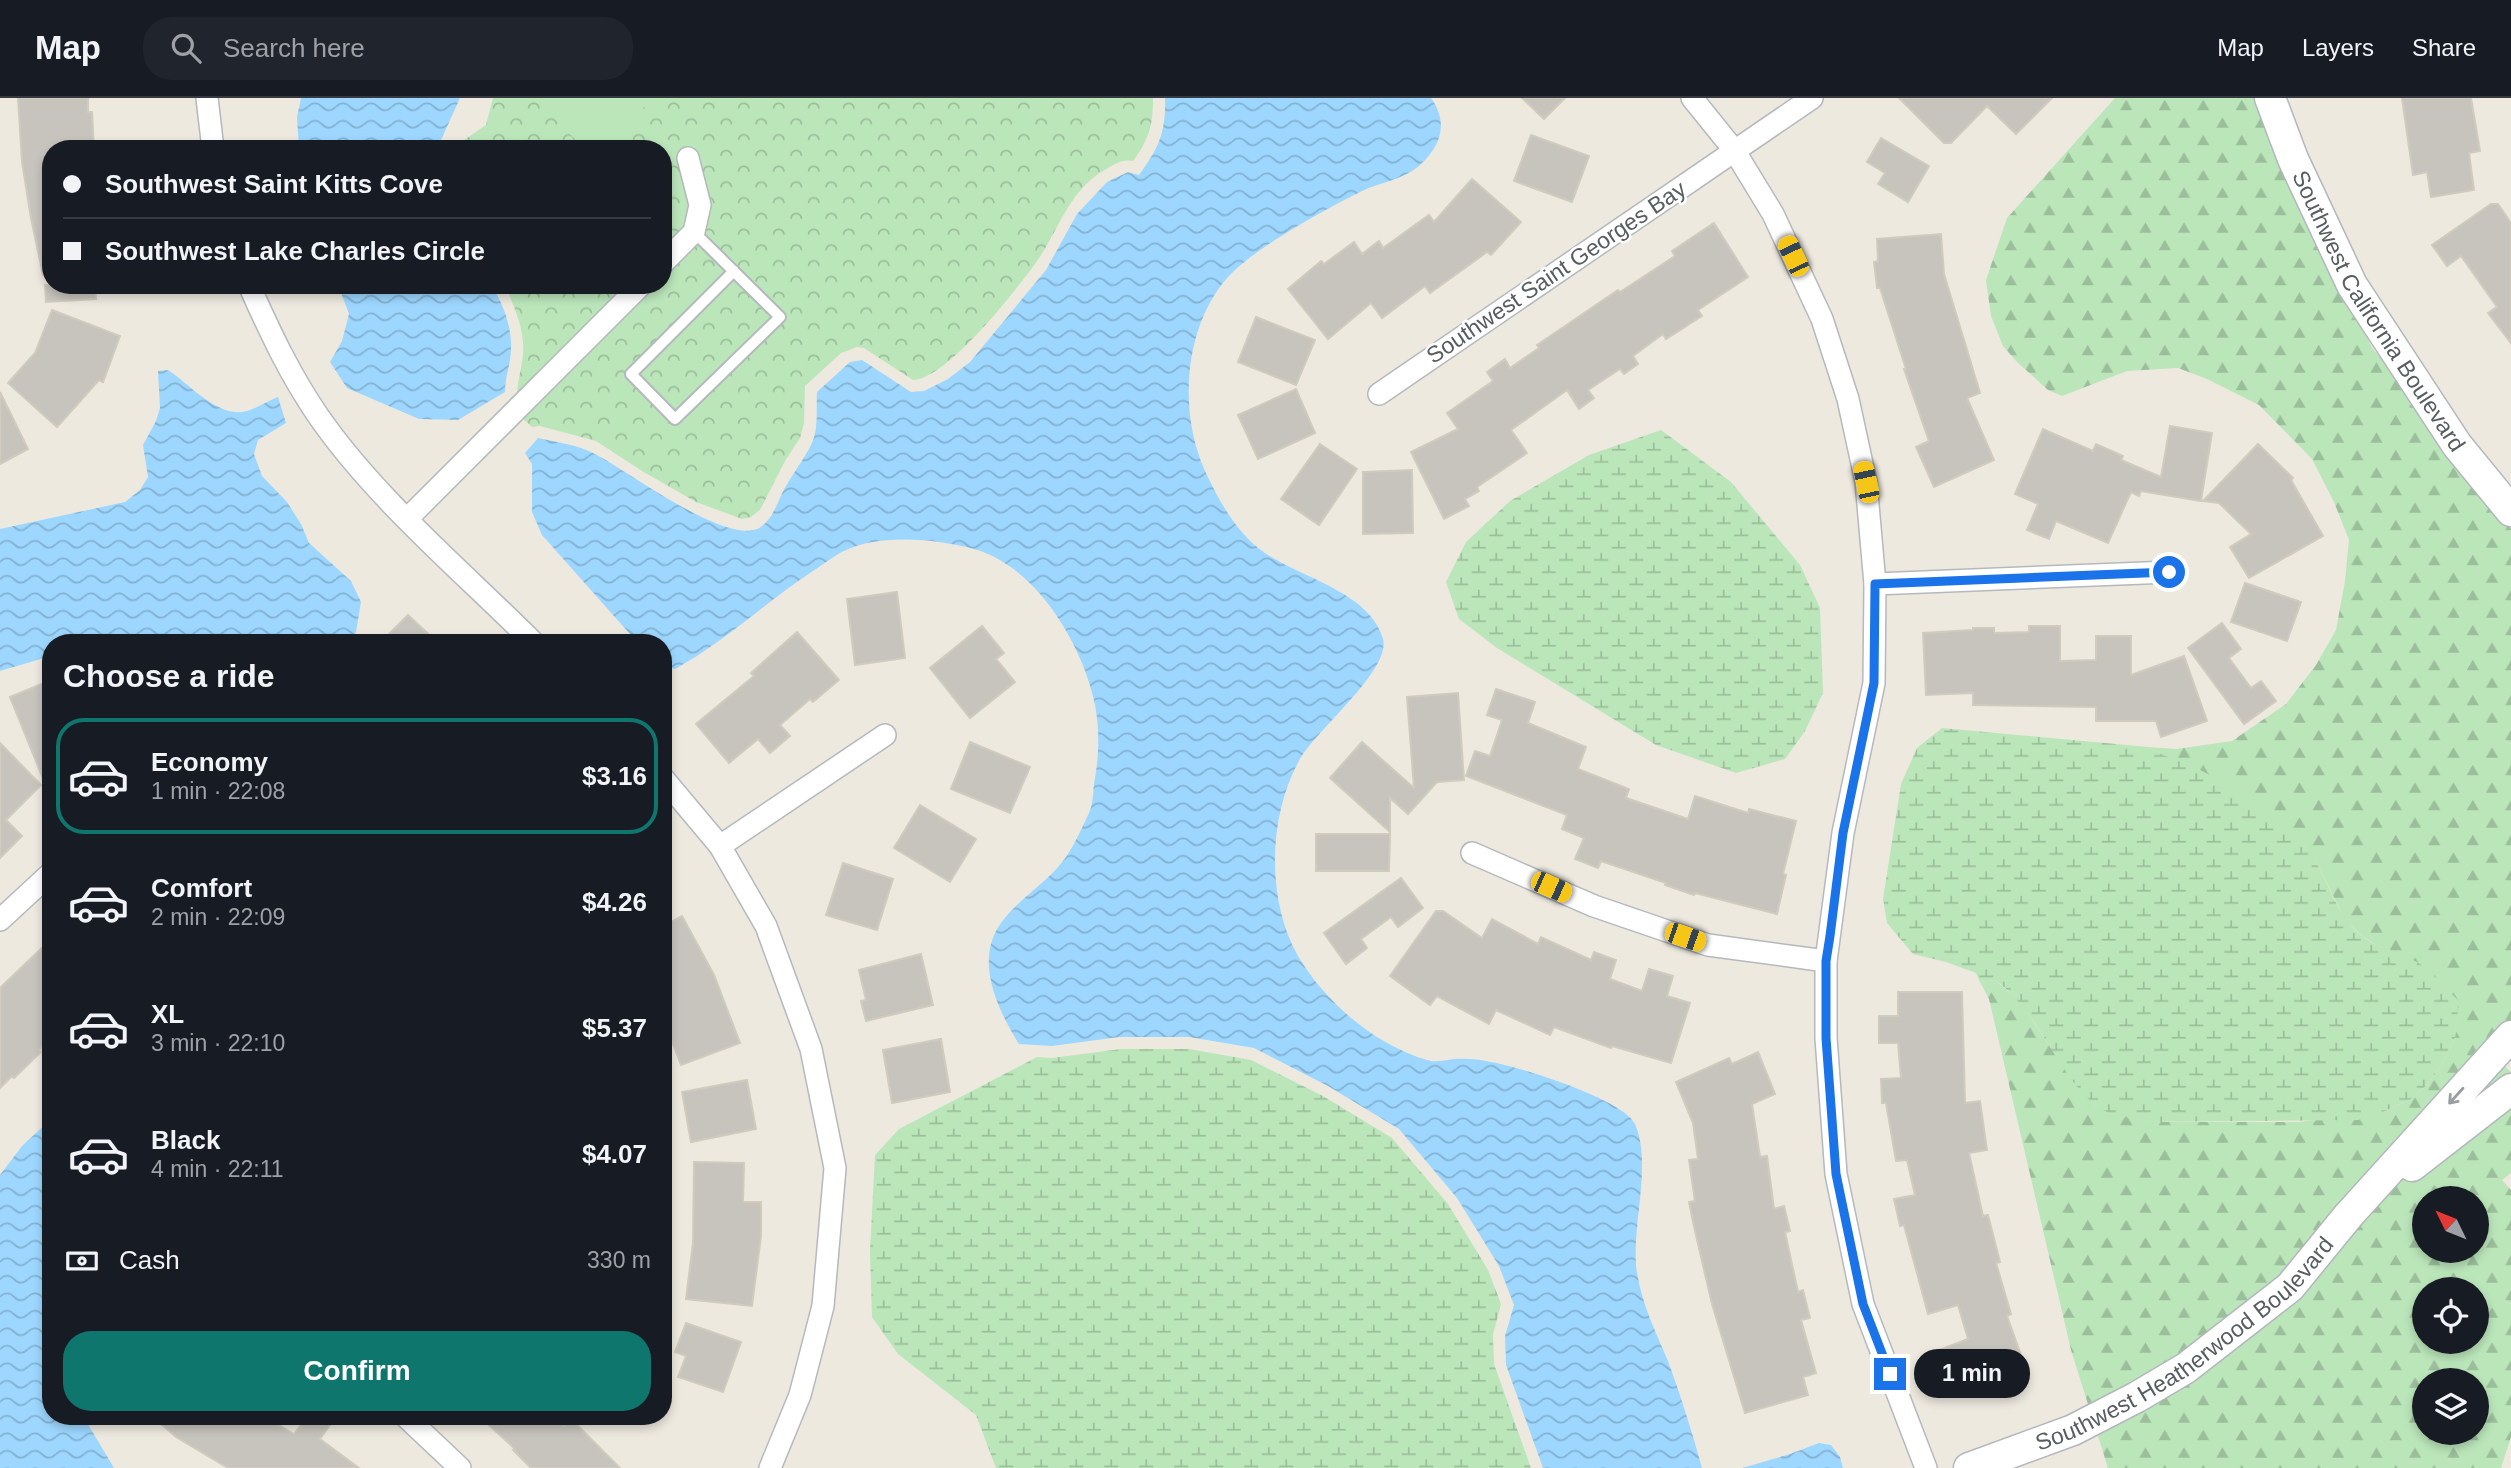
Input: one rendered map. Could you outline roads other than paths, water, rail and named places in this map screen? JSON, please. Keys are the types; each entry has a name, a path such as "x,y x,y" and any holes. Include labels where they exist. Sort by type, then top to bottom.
{"street":[{"path":"207,98 212,140"},
{"path":"1692,98 1734,150 1773,214 1822,319 1848,398 1866,482 1875,584 1874,683 1843,833 1826,961 1826,1038 1836,1174 1863,1304 1926,1468"},
{"name":"Southwest Saint Georges Bay","path":"1379,394 1812,98"},
{"name":"Southwest California Boulevard","path":"2270,98 2292,159 2353,285 2457,445 2511,511"},
{"path":"672,253 694,232 700,205 688,159"},
{"path":"253,294 281,357 320,419 407,519 525,634"},
{"path":"407,519 631,294"},
{"path":"1875,584 2169,572"},
{"path":"720,846 885,735"},
{"path":"672,789 720,846 766,926 811,1049 835,1168 823,1306 800,1395 769,1468"},
{"path":"1472,853 1594,906 1708,945 1826,961"},
{"path":"0,920 42,881"},
{"name":"Southwest Heatherwood Boulevard","path":"1969,1468 2073,1430 2137,1397 2186,1368 2290,1287 2348,1216 2511,1036"},
{"name":"Southwest Heatherwood Boulevard","path":"2348,1216 2511,1089"},
{"path":"415,1425 460,1468"}],"lane":[{"path":"694,232 734,271 780,317 675,419 631,374 734,271"}],"water":[{"path":"301,98 460,98 441,140 298,140 297,117"},
{"path":"1165,98 1431,98 1440,116 1438,141 1415,169 1362,191 1314,217 1278,238 1235,270 1218,290 1205,313 1190,365 1189,393 1196,447 1210,482 1230,516 1246,536 1265,553 1350,598 1376,623 1383,639 1382,652 1376,667 1309,747 1289,781 1277,831 1275,858 1280,909 1288,934 1309,973 1337,1005 1370,1033 1430,1061 1478,1059 1546,1077 1612,1104 1627,1114 1635,1124 1642,1159 1636,1237 1639,1285 1673,1374 1702,1468 1543,1468 1506,1365 1505,1336 1514,1305 1499,1266 1457,1198 1399,1129 1328,1086 1254,1048 1189,1037 1119,1037 1052,1046 1019,1044 1000,1009 991,983 991,944 1003,920 1063,861 1083,827 1091,808 1097,764 1098,724 1089,682 1068,634 1036,590 1017,572 997,558 974,549 926,540 891,540 858,545 832,558 711,647 675,669 672,668 672,634 630,634 542,535 532,512 532,464 525,453 538,438 589,451 675,503 722,525 742,530 763,526 814,439 817,392 850,362 862,360 911,392 924,391 948,379 970,362 1046,270 1077,214 1107,182 1128,172 1139,175 1160,139"},
{"path":"341,294 496,294 503,307 511,340 505,392 458,420 419,419 347,388 330,362 342,341 349,314"},
{"path":"168,370 205,399 226,410 247,411 278,397 286,423 258,440 254,454 262,476 287,502 309,543 351,581 361,602 356,632 42,634 42,659 0,671 0,529 125,502 140,490 148,477 143,445 160,408 158,371"},
{"path":"42,1127 42,1425 88,1425 114,1468 0,1468 0,1175 22,1146"},
{"path":"1819,1443 1831,1445 1840,1457 1843,1468 1742,1468 1790,1454"}]}
